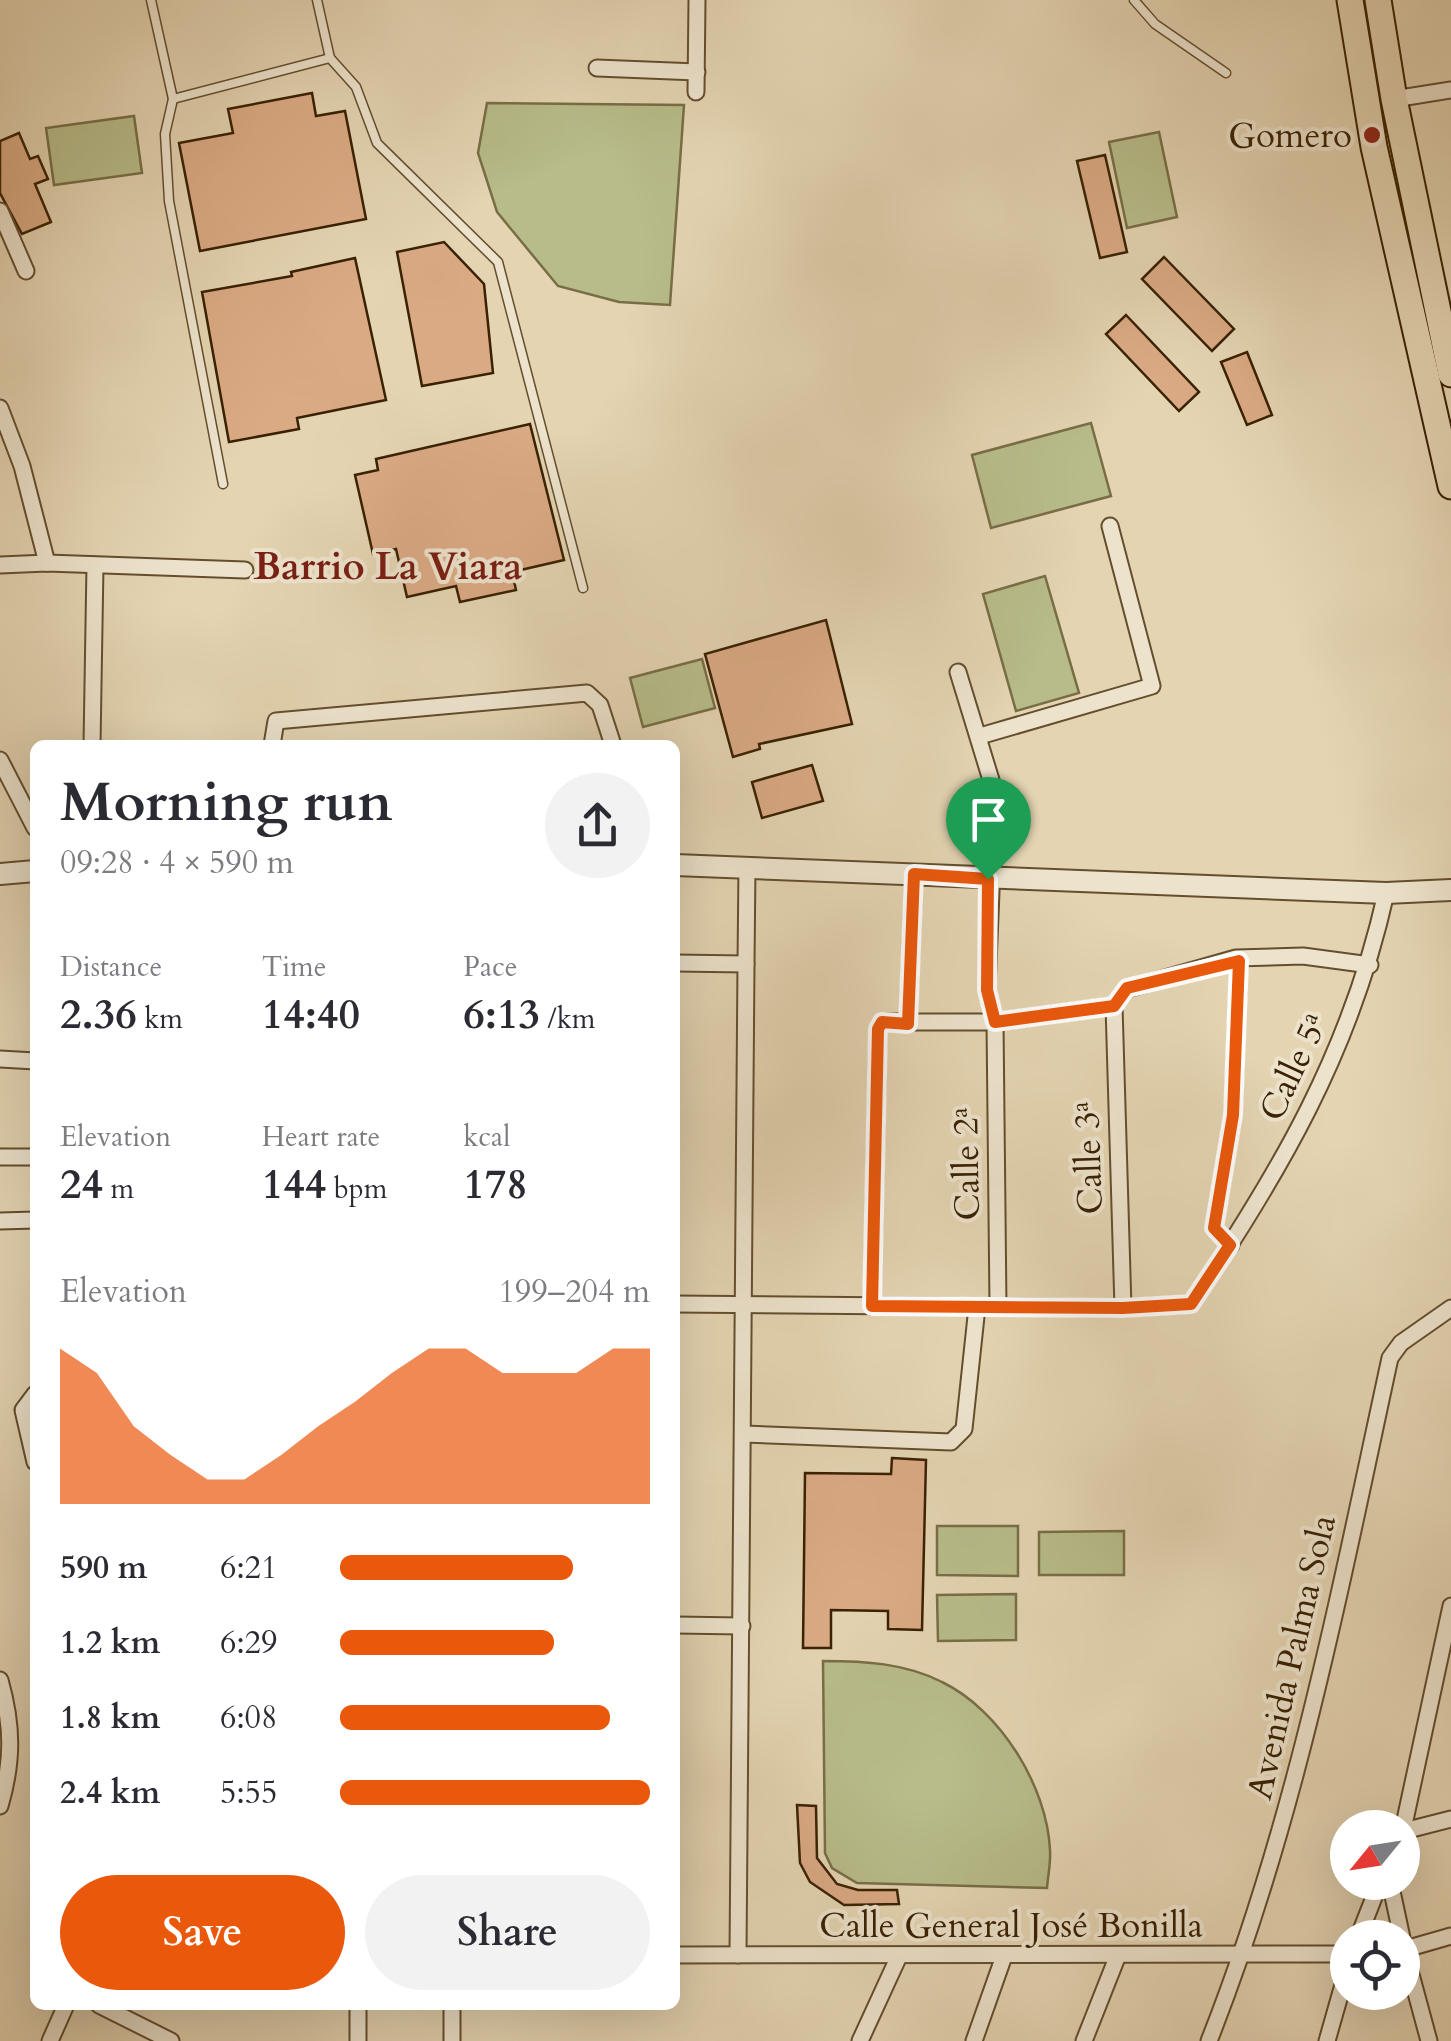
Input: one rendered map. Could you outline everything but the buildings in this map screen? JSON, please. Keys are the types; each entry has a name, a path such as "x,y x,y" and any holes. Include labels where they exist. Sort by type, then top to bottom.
{"main road":[{"path":"1350,0 1374,147 1451,486"},
{"path":"1378,0 1394,100 1451,374"}],"street":[{"path":"696,92 697,0"},
{"path":"598,68 697,72"},
{"path":"1394,100 1451,90"},
{"path":"0,211 26,271"},
{"path":"0,408 22,466 47,562"},
{"path":"980,736 1152,686 1110,526"},
{"path":"0,565 47,562 245,570"},
{"path":"92,740 95,565"},
{"name":"Calle 2ª","path":"958,672 995,794 988,879 987,990 995,1022 998,1307"},
{"path":"273,740 276,720 588,694 600,705 611,740"},
{"path":"0,760 30,818"},
{"path":"680,866 1386,893 1451,890"},
{"path":"738,1955 747,866"},
{"path":"0,874 30,872"},
{"path":"908,1024 914,874"},
{"name":"Calle 5ª","path":"1123,1308 1191,1304 1263,1196 1326,1076 1370,965 1386,893"},
{"path":"872,1306 878,1029 882,1022 995,1022 1114,1006 1127,988 1239,961 1304,956 1370,965"},
{"path":"1230,1245 1214,1228 1233,1115 1239,961"},
{"path":"680,963 746,964"},
{"name":"Calle 3ª","path":"1114,1006 1123,1308"},
{"path":"0,1059 30,1061"},
{"path":"0,1157 30,1157"},
{"path":"0,1221 30,1220"},
{"path":"680,1304 1123,1308"},
{"path":"744,1434 951,1442 964,1429 976,1306"},
{"name":"Avenida Palma Sola","path":"1209,2041 1243,1955 1309,1731 1390,1358 1401,1342 1451,1308"},
{"path":"30,1399 23,1418 30,1444"},
{"path":"1408,1810 1451,1606"},
{"path":"680,1625 742,1626"},
{"path":"0,1680 11,1718 12,1750 0,1806"},
{"path":"1420,1828 1451,1818"},
{"path":"1420,1941 1451,1936"},
{"name":"Calle General José Bonilla","path":"680,1956 1330,1954"},
{"path":"1084,2041 1118,1955"},
{"path":"860,2041 899,1956"},
{"path":"974,2041 1004,1956"},
{"path":"1420,2007 1429,2041"},
{"path":"50,2041 64,2010"},
{"path":"109,2010 171,2041"},
{"path":"358,2010 358,2041"},
{"path":"452,2010 452,2041"},
{"path":"1328,2041 1336,2010"}],"lane":[{"path":"151,0 174,99 165,134 169,201 222,484"},
{"path":"316,0 330,58 356,88 377,143 498,262 583,588"},
{"path":"1134,0 1155,24 1226,72"},
{"path":"174,99 330,58"}],"green space":[{"path":"487,103 684,105 670,305 619,302 558,286 497,212 478,153"},
{"path":"134,116 142,173 54,185 46,128"},
{"path":"1159,132 1177,217 1127,228 1109,142"},
{"path":"1091,423 1111,496 991,528 972,455"},
{"path":"1045,576 1079,693 1016,711 983,594"},
{"path":"702,659 715,708 643,727 630,678"},
{"path":"937,1526 1018,1526 1018,1576 937,1575"},
{"path":"1124,1531 1124,1575 1039,1575 1039,1532"},
{"path":"1016,1594 1016,1640 938,1641 937,1595"},
{"path":"823,1661 869,1663 914,1671 942,1682 983,1711 1017,1752 1040,1801 1050,1850 1047,1888 857,1883 832,1868 825,1853"}],"place":[{"name":"Gomero","path":"1372,135"}],"district":[{"name":"Barrio La Viara","path":"388,566"}],"route":[{"path":"914,874 988,879 987,990 995,1022 1114,1006 1127,988 1236,958 1241,964 1233,1115 1214,1228 1230,1245 1191,1304 1123,1308 872,1306 878,1029 882,1022 908,1024 914,874"}]}
